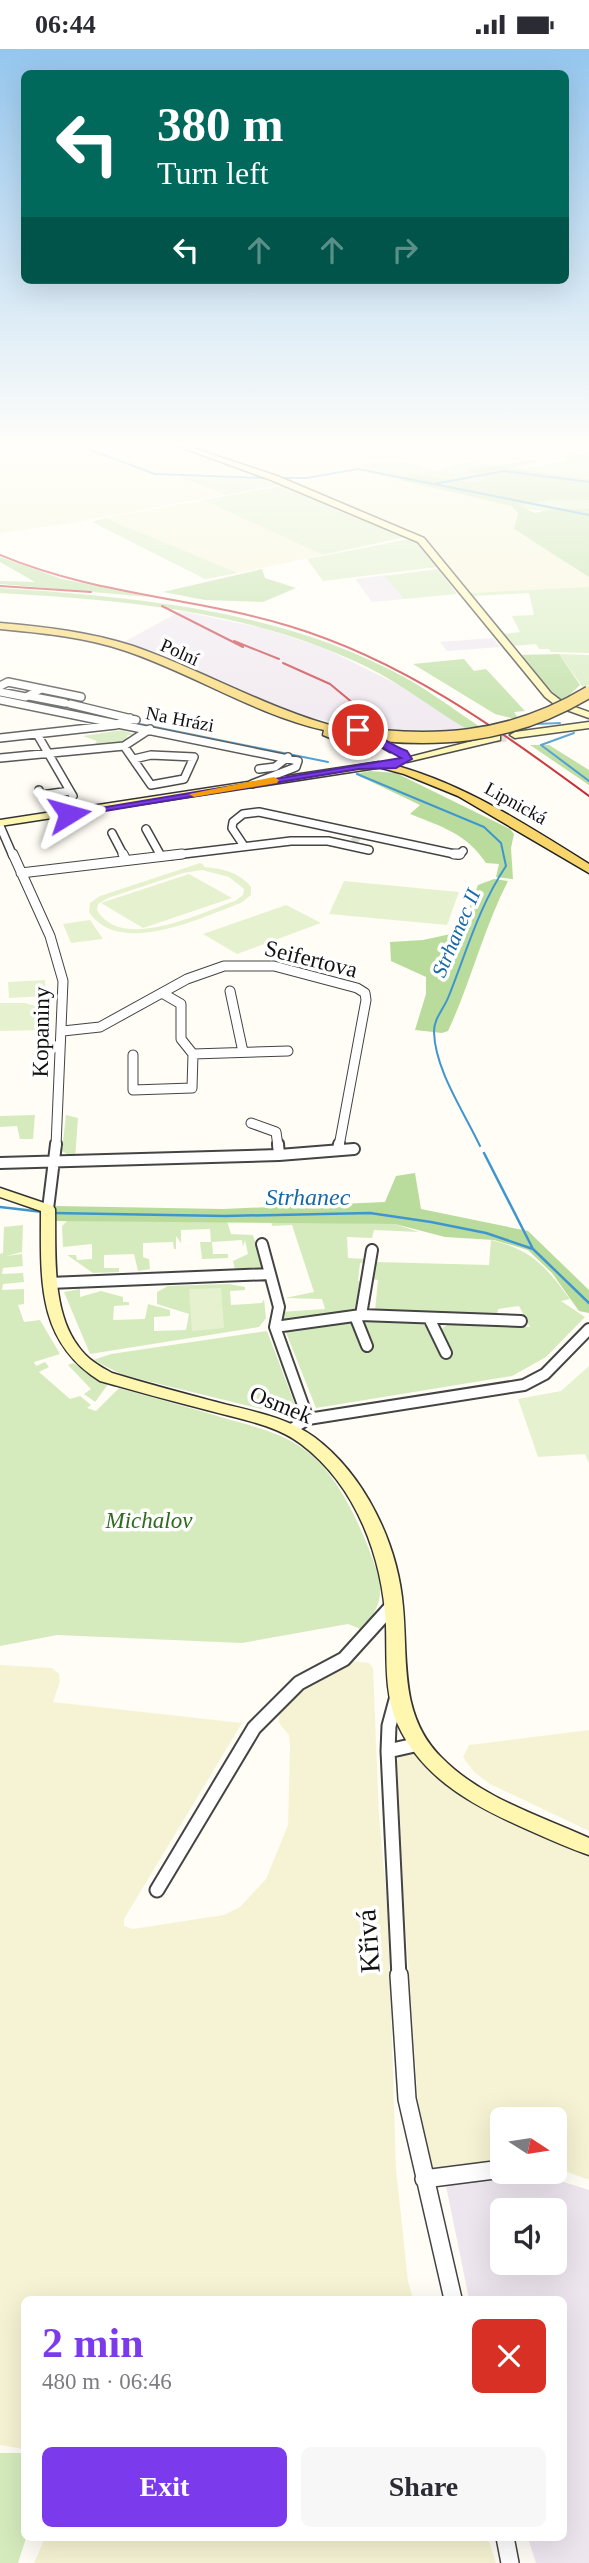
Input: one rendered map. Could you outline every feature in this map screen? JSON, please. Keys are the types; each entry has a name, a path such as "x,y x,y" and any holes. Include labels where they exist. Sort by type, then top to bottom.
{"main road":[{"name":"Polní","path":"0,626 114,644 272,712 340,731 412,738 486,733 545,718 589,692"},
{"name":"Lipnická","path":"183,672 297,716 366,732 404,753 406,766 421,777"},
{"name":"Lipnická","path":"183,672 224,696 268,715 352,742 363,749 366,761 421,777 508,819 589,869"},
{"path":"365,755 378,750 395,750"},
{"path":"381,765 406,760"}],"street":[{"path":"438,561 548,695 561,705 589,715"},
{"path":"0,686 8,682 81,697"},
{"path":"29,696 41,689"},
{"name":"Na Hrázi","path":"0,692 67,704 126,721"},
{"name":"Na Hrázi","path":"1,701 126,721 290,757"},
{"path":"78,729 84,716"},
{"path":"0,738 126,721"},
{"path":"515,735 588,725"},
{"path":"126,747 151,726"},
{"path":"37,734 71,793 41,795 39,790"},
{"path":"406,760 461,745 496,739"},
{"path":"395,750 461,745"},
{"path":"0,758 126,747 151,755 194,757 184,779 151,785 126,747"},
{"path":"421,777 415,762 427,753"},
{"path":"134,759 151,755"},
{"path":"258,783 349,764 365,755"},
{"path":"258,783 296,767 298,761 290,757 275,767 259,769"},
{"path":"0,825 381,765"},
{"path":"244,846 232,824 239,815 249,813 274,814 356,839 459,855 463,851"},
{"name":"Kopaniny","path":"0,825 50,936 60,967 64,998 55,1162 48,1213"},
{"path":"146,829 161,856"},
{"path":"112,833 126,860"},
{"path":"21,873 304,840 356,839 369,850"},
{"name":"Seifertova","path":"62,1031 100,1027 208,970 248,964 281,967 363,991 366,1000 338,1149"},
{"path":"230,991 232,1011 243,1031 243,1052"},
{"path":"133,1055 133,1090 192,1088 193,1055 181,1039 181,1004 162,993"},
{"path":"193,1055 288,1051"},
{"path":"251,1123 276,1132 279,1155"},
{"path":"0,1163 279,1155 354,1149"},
{"path":"0,1192 48,1213"},
{"name":"Osmek","path":"48,1213 49,1283 59,1324 78,1359 106,1377 290,1430 331,1462 356,1497 378,1542 394,1604 397,1699 407,1725 419,1744 442,1770 470,1790 589,1847"},
{"path":"262,1244 279,1307 275,1327 308,1419"},
{"path":"367,1346 358,1316 372,1250"},
{"path":"49,1283 270,1274"},
{"path":"275,1327 358,1316 521,1321"},
{"path":"429,1318 446,1353"},
{"path":"290,1430 308,1419 524,1385 545,1374 589,1329"},
{"path":"157,1890 254,1728 299,1683 344,1659 394,1604"},
{"name":"Křivá","path":"397,1699 389,1726 388,1751 392,1880 407,2099 452,2296"},
{"path":"388,1751 419,1744"},
{"path":"424,2179 490,2171"},
{"path":"506,2541 510,2563"}],"shaded area":[{"path":"210,561 293,561 238,573"},
{"path":"444,561 567,561 589,577 589,587 471,593"},
{"path":"387,575 404,599 372,602 355,579"},
{"path":"181,611 262,628 324,648 401,686 465,728 413,735 317,719 287,710 160,653 122,643"},
{"path":"493,638 500,647 447,651 440,642"},
{"path":"353,1661 369,1663 373,1668 379,1816 388,1915 396,2169 408,2281 412,2296 21,2296 21,2448 0,2445 0,1665 52,1668 59,1674 60,1681 53,1702 242,1723 124,1919 124,1926 133,1929 224,1915 240,1907 266,1879 288,1825 290,1746 289,1735 279,1723 279,1714 297,1695"},
{"path":"589,1730 589,1831 490,1784 474,1772 463,1757 469,1745"},
{"path":"415,1753 441,1780 589,1854 589,2180 567,2172 567,2107 490,2107 490,2163 429,2169 421,2143 394,1764 402,1754"},
{"path":"490,2177 490,2184 567,2183 589,2190 589,2563 536,2563 529,2541 567,2541 567,2296 468,2296 445,2181"},
{"path":"44,2541 489,2541 496,2563 34,2563"}],"green space":[{"path":"12,561 62,579 150,597 0,584 0,581 35,582 0,562"},
{"path":"170,561 210,561 238,573 205,579"},
{"path":"309,561 432,561 437,567 323,581"},
{"path":"565,561 589,561 589,577"},
{"path":"262,569 265,578 296,588 263,602 205,600 163,592"},
{"path":"438,569 457,594 404,599 385,576"},
{"path":"589,587 589,653 551,652 549,649 539,649 536,644 513,646 503,634 520,632 512,616 534,615 529,593 473,596 471,593"},
{"path":"0,588 155,602 258,622 309,636 357,654 404,677 480,727 465,728 367,667 324,648 279,633 188,612 94,600 0,593"},
{"path":"559,654 589,655 589,685 584,689"},
{"path":"559,654 580,685 562,702 518,655"},
{"path":"464,659 474,671 486,669 525,711 514,712 519,720 495,714 413,664"},
{"path":"122,730 136,735 128,735 126,737 131,738 124,742 94,746 97,741 83,736"},
{"path":"530,745 549,745 589,770 589,785"},
{"path":"370,771 396,773 510,829 514,834 511,848 513,879 496,877 499,864 486,863 462,838 410,814 420,805 355,774"},
{"path":"200,863 205,866 203,867 235,874 251,887 251,895 241,903 184,924 140,933 120,932 103,925 89,912 90,903 100,896","holes":["202,870 229,877 244,889 243,895 235,901 163,926 124,928 109,922 97,910 98,904 108,898 183,873"]},
{"path":"189,874 232,898 143,928 101,903"},
{"path":"494,879 508,881 448,1031 442,1033 415,1030 426,994 426,977 391,961 390,942 423,940 460,932 478,885"},
{"path":"344,881 459,892 447,925 329,914"},
{"path":"286,905 321,923 237,954 203,934"},
{"path":"90,920 103,939 71,943 63,924"},
{"path":"45,980 46,996 9,998 8,982"},
{"path":"0,1003 25,1003 42,1008 46,1018 36,1027 47,1027 47,1030 0,1031"},
{"path":"35,1115 33,1139 20,1139 17,1126 0,1127 0,1116"},
{"path":"66,1115 78,1118 75,1159 62,1151"},
{"path":"415,1173 421,1209 528,1231 589,1290 589,1313 579,1311 552,1273 528,1250 494,1240 445,1237 395,1224 54,1221 56,1206 223,1209 385,1202 396,1176"},
{"path":"67,1221 227,1221 231,1234 253,1235 262,1266 261,1269 236,1274 233,1261 248,1254 245,1240 243,1247 242,1240 212,1242 213,1254 228,1254 228,1258 202,1259 200,1242 211,1242 210,1229 181,1230 181,1243 176,1236 176,1249 173,1242 143,1243 143,1257 149,1259 150,1269 138,1271 134,1254 104,1255 104,1268 119,1268 119,1272 93,1273 67,1255 76,1255 77,1260 92,1259 92,1244 63,1247 62,1226"},
{"path":"271,1221 395,1224 419,1232 374,1230 372,1238 347,1237 348,1258 367,1259 367,1263 360,1263 358,1281 365,1282 356,1312 280,1324 280,1312 325,1309 322,1299 285,1298 314,1292 292,1225 272,1226"},
{"name":"Michalov","path":"23,1225 22,1252 6,1256 22,1254 23,1266 3,1268 2,1274 23,1273 24,1282 3,1284 2,1290 24,1289 24,1304 18,1305 24,1322 40,1320 60,1354 34,1362 36,1366 45,1362 49,1367 39,1372 70,1399 80,1396 91,1405 87,1408 96,1411 119,1388 264,1430 305,1450 325,1469 350,1507 377,1571 379,1599 363,1630 348,1624 242,1643 57,1635 0,1646 0,1254 3,1253 4,1227"},
{"path":"491,1240 527,1254 545,1268 570,1299 561,1301 585,1317 546,1357 512,1376 316,1408 285,1330 351,1321 364,1348 359,1320 424,1322 441,1358 453,1356 440,1330 450,1323 530,1327 519,1306 498,1309 497,1316 375,1311 378,1280 372,1279 376,1262 489,1265"},
{"path":"229,1284 245,1287 245,1290 230,1291 231,1305 262,1303 264,1299 266,1318 259,1327 90,1354 64,1292 80,1289 80,1297 101,1291 123,1297 123,1302 129,1302 129,1305 114,1306 113,1320 145,1319 148,1304 170,1310 170,1316 154,1317 154,1331 186,1330 189,1314 157,1304 157,1292 168,1286"},
{"path":"221,1288 224,1328 192,1331 189,1289"},
{"path":"267,1331 297,1410 286,1415 123,1375 93,1360 111,1354"},
{"path":"73,1363 109,1383 95,1402 84,1394 91,1389 68,1365"},
{"path":"589,1366 589,1463 585,1454 538,1457 518,1399 561,1391"},
{"path":"0,2453 21,2453 21,2541 25,2541 18,2563 0,2563"}],"waterway":[{"name":"Strhanec II","path":"19,700 122,720"},
{"name":"Strhanec II","path":"135,723 328,762"},
{"path":"536,724 560,723"},
{"path":"574,733 541,745 589,781"},
{"name":"Strhanec II","path":"357,774 484,827 501,843 506,866 480,914 434,1027 439,1061 451,1091 480,1146"},
{"name":"Strhanec II","path":"484,1153 533,1249"},
{"name":"Strhanec","path":"0,1207 43,1212"},
{"name":"Strhanec","path":"53,1213 225,1216 370,1213 486,1233 533,1249"},
{"name":"Strhanec","path":"533,1249 589,1303"}],"tunnel":[{"path":"496,738 515,735"},
{"path":"353,842 358,837"}],"railway":[{"path":"18,561 72,579 253,616 330,640 370,657 446,698 589,796"},
{"path":"0,586 91,592"},
{"path":"162,606 243,647"},
{"path":"234,641 279,659"},
{"path":"283,663 330,684 365,713"}],"slow traffic":[{"path":"194,794 274,780"}],"route":[{"path":"69,814 359,766 396,765 407,759 404,753 386,748 375,737 358,730"}]}
